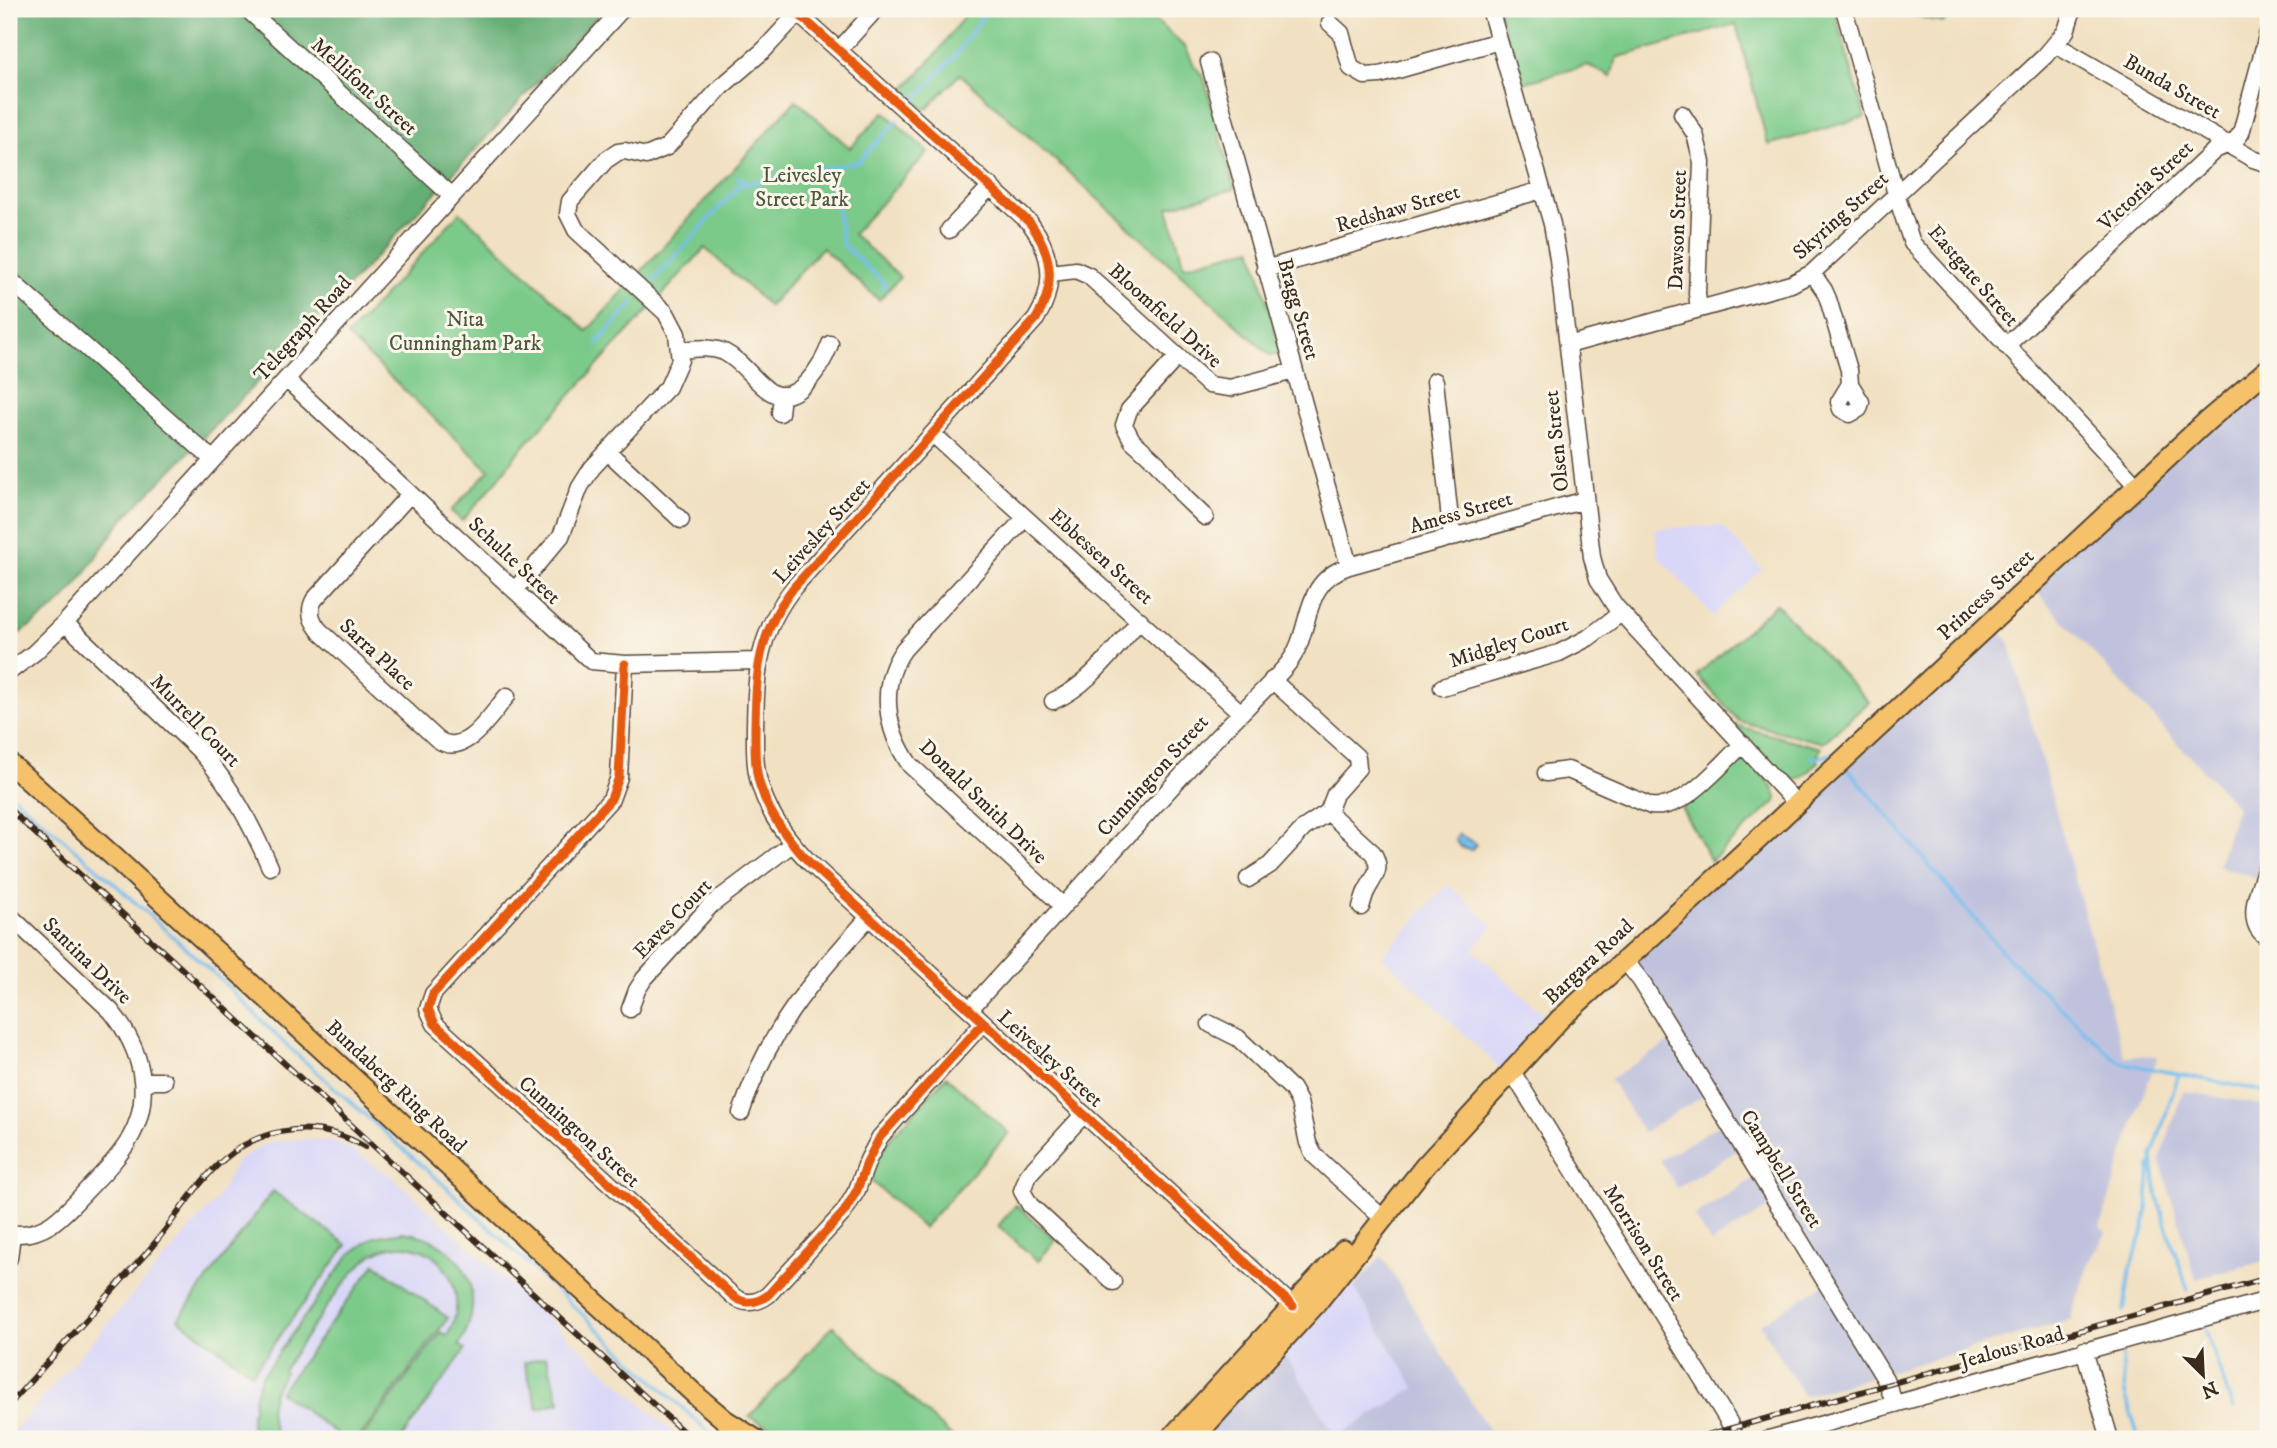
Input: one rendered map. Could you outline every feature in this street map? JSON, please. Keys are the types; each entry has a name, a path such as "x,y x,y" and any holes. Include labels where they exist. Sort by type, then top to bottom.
{"main road":[{"name":"Princess Street","path":"2207,421 2268,357"},
{"name":"Princess Street","path":"1795,802 2207,421 2268,369"},
{"name":"Bundaberg Ring Road","path":"9,763 706,1404 755,1439"},
{"name":"Bargara Road","path":"1194,1439 1380,1216 1511,1070 1560,1019 1723,872 1795,802"},
{"name":"Bargara Road","path":"1170,1439 1299,1311"}],"street":[{"name":"Mellifont Street","path":"247,9 452,196"},
{"name":"Telegraph Road","path":"9,672 34,653 65,623 622,9"},
{"path":"839,50 876,9"},
{"name":"Olsen Street","path":"1490,9 1542,190 1558,259 1594,568 1609,599 1621,613 1795,802"},
{"name":"Eastgate Street","path":"1844,9 1908,236 2137,486"},
{"name":"Skyring Street","path":"1568,345 1791,284 1812,273 2056,45 2066,31 2073,9"},
{"path":"515,590 561,536 580,487 592,468 668,387 677,369 681,350 676,330 666,313 576,230 561,211 611,155 625,151 646,156 667,147 721,87 764,50 795,11 1022,215 1037,233 1046,252 1051,273"},
{"path":"1330,23 1341,33 1351,68 1365,76 1380,75 1499,41"},
{"name":"Victoria Street","path":"2006,346 2215,150 2237,138 2246,122 2268,32"},
{"name":"Bunda Street","path":"2056,45 2253,159 2268,164"},
{"name":"Bragg Street","path":"1209,62 1349,566"},
{"name":"Dawson Street","path":"1682,114 1695,134 1702,162 1697,293 1699,309"},
{"path":"949,230 990,186"},
{"name":"Redshaw Street","path":"1265,269 1542,190"},
{"name":"Bloomfield Drive","path":"1051,273 1076,271 1088,276 1209,385 1223,389 1294,370"},
{"name":"Leivesley Street","path":"1051,273 1047,299 1037,319 784,599 768,627 758,661 755,752 758,778 771,813 792,844 809,862 1299,1311"},
{"path":"1812,273 1825,290 1849,370 1850,384"},
{"path":"9,279 212,459"},
{"path":"681,350 703,348 720,351 734,359 770,392 782,395 794,392 803,385 825,360 830,344"},
{"path":"1177,357 1129,410 1119,425 1205,517"},
{"name":"Schulte Street","path":"286,379 591,661 625,664 758,661"},
{"path":"1435,381 1452,538"},
{"path":"780,413 782,395"},
{"name":"Ebbessen Street","path":"934,435 1240,712"},
{"path":"608,452 681,520"},
{"name":"Sarra Place","path":"410,494 317,597 308,614 319,630 437,739 453,748 470,738 507,696"},
{"name":"Amess Street","path":"1349,566 1585,500"},
{"name":"Donald Smith Drive","path":"1025,518 904,649 892,669 887,706 893,736 910,765 1063,906"},
{"name":"Cunnington Street","path":"970,1009 1240,712 1287,664 1297,648 1317,588 1330,575 1349,566"},
{"name":"Midgley Court","path":"1442,687 1559,653 1583,641 1621,613"},
{"path":"1053,701 1080,686 1140,620"},
{"name":"Murrell Court","path":"65,623 217,770 242,808 270,867"},
{"name":"Cunnington Street","path":"625,664 619,777 611,799 433,994 423,1009 435,1024 732,1295 752,1307 768,1295 844,1212 857,1190 880,1137 983,1023"},
{"path":"1248,879 1270,865 1304,828 1328,812 1335,794 1358,768 1357,757 1272,680"},
{"path":"1546,773 1568,770 1651,806 1664,807 1684,799 1743,744"},
{"path":"1328,812 1373,853 1377,862 1378,873 1365,892 1361,907"},
{"name":"Eaves Court","path":"630,1009 644,979 710,905 792,844"},
{"path":"2263,933 2255,919 2254,907 2268,862"},
{"name":"Santina Drive","path":"9,915 111,1011 137,1053 143,1081 141,1111 121,1152 57,1221 34,1233 10,1234"},
{"path":"741,1113 762,1060 781,1024 814,979 869,917"},
{"name":"Campbell Street","path":"1625,959 1873,1359 1895,1404"},
{"path":"1210,1024 1238,1038 1292,1089 1299,1102 1308,1143 1314,1155 1380,1216"},
{"name":"Morrison Street","path":"1511,1070 1729,1422 1735,1439"},
{"path":"143,1081 164,1081"},
{"path":"1084,1114 1028,1175 1022,1191 1030,1205 1113,1282"},
{"path":"9,1258 10,1234"},
{"name":"Jealous Road","path":"1769,1439 2268,1300"},
{"path":"2084,1350 2110,1439"}],"shaded area":[{"path":"2268,364 2268,882 2218,866 2237,807 2030,585"},
{"path":"1722,526 1762,569 1713,616 1658,556 1655,528"},
{"path":"1992,623 2009,642 2124,1056 2158,1056 2138,1108 2100,1227 2107,1232 2089,1262 2070,1320 1804,1396 1760,1324 1825,1284 1776,1203 1711,1243 1694,1216 1758,1176 1741,1148 1677,1188 1660,1160 1725,1121 1708,1093 1643,1133 1610,1079 1675,1039 1623,959"},
{"path":"1448,884 1494,926 1473,949 1553,1024 1506,1074 1382,956"},
{"path":"2183,1091 2268,1106 2268,1260 2196,1279 2160,1160"},
{"path":"306,1139 347,1147 395,1179 680,1439 9,1439 216,1200 237,1161 261,1146 276,1141"},
{"path":"1382,1256 1494,1439 1177,1439 1270,1343 1288,1359 1336,1437 1415,1388 1354,1287"},
{"path":"1336,1270 1354,1287 1416,1388 1336,1437 1270,1343"}],"green space":[{"path":"9,9 604,9 429,200 123,520 68,595 44,617 9,640"},
{"path":"969,9 1143,9 1186,48 1204,78 1235,189 1168,207 1184,266 1252,248 1282,353 1271,356 960,74 927,109 910,99 905,88 937,53"},
{"path":"1498,9 1834,9 1865,117 1768,145 1736,24 1616,58 1611,77 1588,65 1519,84"},
{"path":"1892,9 1958,9 1943,23"},
{"name":"Leivesley Street Park","path":"796,100 850,148 884,112 928,152 853,234 900,277 879,300 822,248 769,306 705,248 660,297 637,276"},
{"name":"Nita Cunningham Park","path":"460,212 587,331 628,286 651,307 515,456 462,521 451,511 489,470 347,336"},
{"path":"1776,604 1869,702 1823,743 1739,721 1697,675"},
{"path":"1734,725 1821,748 1817,757 1819,762 1800,778 1786,779"},
{"path":"1739,760 1751,765 1763,776 1777,800 1711,861 1681,807"},
{"path":"946,1076 1009,1133 923,1228 869,1179 880,1150"},
{"path":"273,1191 347,1245 252,1373 178,1319"},
{"path":"1016,1205 1056,1240 1038,1261 998,1226"},
{"path":"403,1232 441,1245 455,1257 465,1272 471,1289 472,1307 468,1326 459,1345 465,1350 401,1439 361,1439 441,1332 447,1336 455,1317 456,1298 452,1281 442,1266 429,1254 413,1247 395,1247 375,1253 340,1289 283,1370 285,1372 275,1388 271,1405 272,1422 279,1439 255,1439 251,1426 251,1411 261,1377 350,1254 374,1237"},
{"path":"375,1264 448,1318 358,1439 344,1439 280,1392"},
{"path":"833,1326 954,1439 794,1439 749,1417"},
{"path":"546,1356 560,1402 538,1409 524,1363"}],"water":[{"path":"1459,834 1476,844 1472,850 1458,844 1455,839"}],"waterway":[{"path":"915,100 957,53 988,9"},
{"path":"654,280 740,185 858,162 897,121"},
{"path":"830,167 843,245 884,283 884,288"},
{"path":"738,177 747,183"},
{"path":"597,343 633,303"},
{"path":"1812,757 1832,754"},
{"path":"1849,770 2005,955 2118,1062 2268,1092"},
{"path":"14,797 222,981 284,1043 445,1186 718,1439"},
{"path":"2179,1074 2152,1156 2156,1190 2188,1290"},
{"path":"2124,1310 2130,1271 2144,1229 2150,1165"},
{"path":"2206,1331 2233,1409"},
{"path":"2122,1356 2125,1394 2139,1439"},
{"path":"9,1429 10,1439"}],"railway":[{"path":"9,809 691,1439"},
{"path":"9,1405 141,1259 189,1197 223,1160 266,1135 294,1130 331,1133 365,1147"},
{"path":"1693,1439 2268,1278"}],"cycle path":[{"path":"793,9 1030,223 1038,235 1047,259 1049,283 1047,295 1036,319 794,587 782,604 766,637 758,670 755,744 759,783 770,811 809,862 1293,1306"},
{"path":"625,664 619,777 611,799 433,994 428,1009 435,1024 732,1295 750,1302 768,1295 844,1212 857,1190 880,1137 983,1023"}]}
